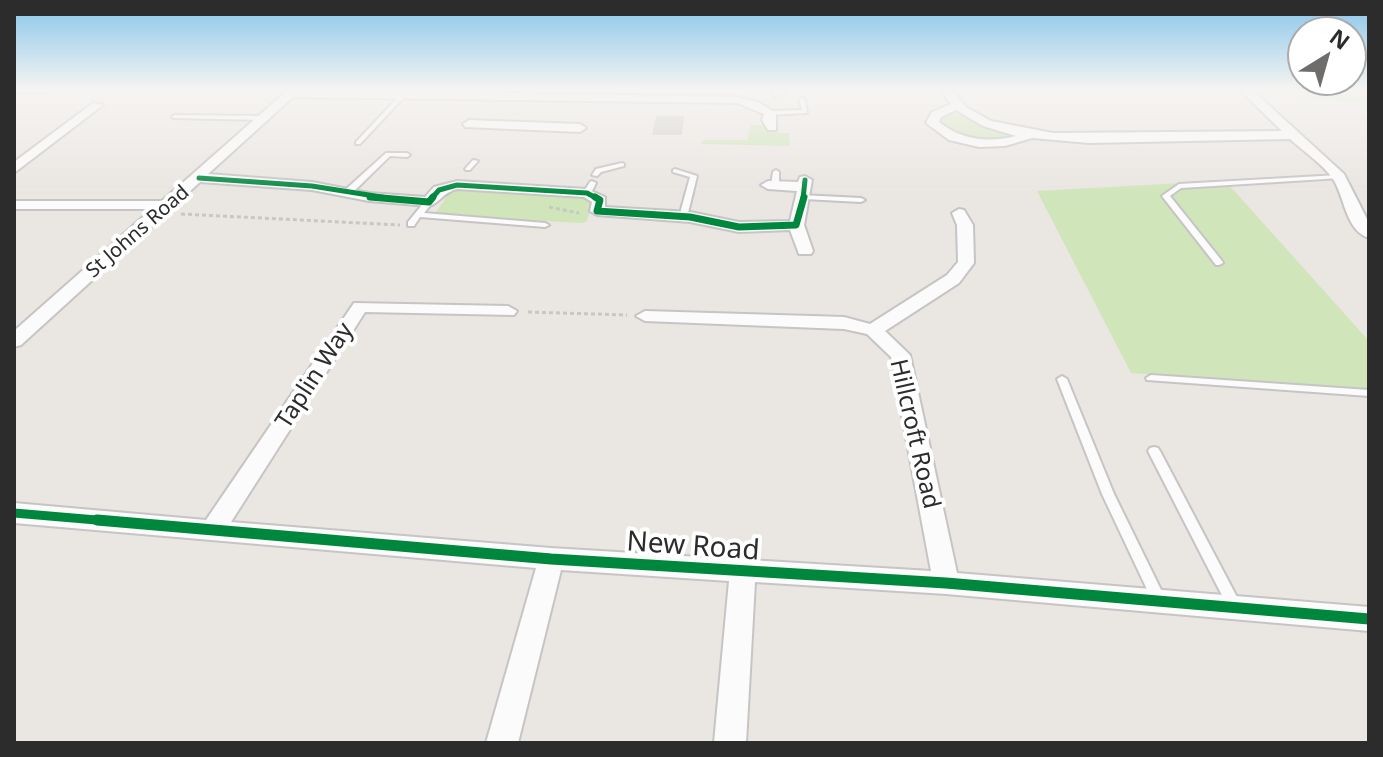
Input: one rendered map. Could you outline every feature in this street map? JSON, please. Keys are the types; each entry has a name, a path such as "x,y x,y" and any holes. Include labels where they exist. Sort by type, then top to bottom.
{"street":[{"path":"14,169 72,124"},
{"name":"St Johns Road","path":"16,337 258,124"},
{"path":"565,124 580,128"},
{"path":"933,124 942,133 992,144 1014,142 1029,135"},
{"path":"992,124 1029,135 1077,140 1294,135"},
{"path":"1282,124 1339,177 1356,217 1369,233"},
{"path":"199,178 312,186 429,202 439,190 463,176 592,184 600,200 594,217 683,217 739,227 796,225"},
{"path":"773,181 805,188 796,225 805,251"},
{"path":"14,205 163,209"},
{"path":"873,330 953,279 966,263 965,225 959,213"},
{"name":"Taplin Way","path":"214,528 360,307 508,311"},
{"name":"Hillcroft Road","path":"645,316 844,323 873,330 900,355 946,583"},
{"name":"New Road","path":"14,513 551,559 946,583 1369,619"},
{"path":"502,743 551,559"},
{"path":"730,743 743,573"}],"lane":[{"path":"358,143 376,124"},
{"path":"347,193 388,154 407,155"},
{"path":"463,176 475,161"},
{"path":"592,184 598,170 622,165"},
{"path":"675,171 694,176 683,217"},
{"path":"1219,263 1166,196 1179,186 1339,177"},
{"path":"805,188 861,200"},
{"path":"411,224 429,202"},
{"path":"418,215 545,225"},
{"path":"1151,378 1369,393"},
{"path":"1062,379 1108,494 1159,600"},
{"path":"1154,451 1235,607"}],"path":[{"path":"163,209 411,224"},
{"path":"508,311 645,316"}],"green space":[{"path":"753,124 764,126 769,132 789,133 790,146 701,144 703,140 747,140"},
{"path":"942,124 987,124 1015,138 974,140"},
{"path":"1324,175 1327,178 1229,185 1369,341 1369,390 1131,373 1037,191"},
{"path":"456,189 582,197 591,199 593,204 586,222 580,223 434,215 450,192"}],"building":[{"path":"654,124 683,124 682,135 652,135"}],"cycle path":[{"path":"199,178 312,186 369,197 429,202 439,190 457,185 587,193 600,200 597,211 690,217 739,227 796,225 805,180"},
{"path":"14,513 551,559 946,583 1369,619"}]}
